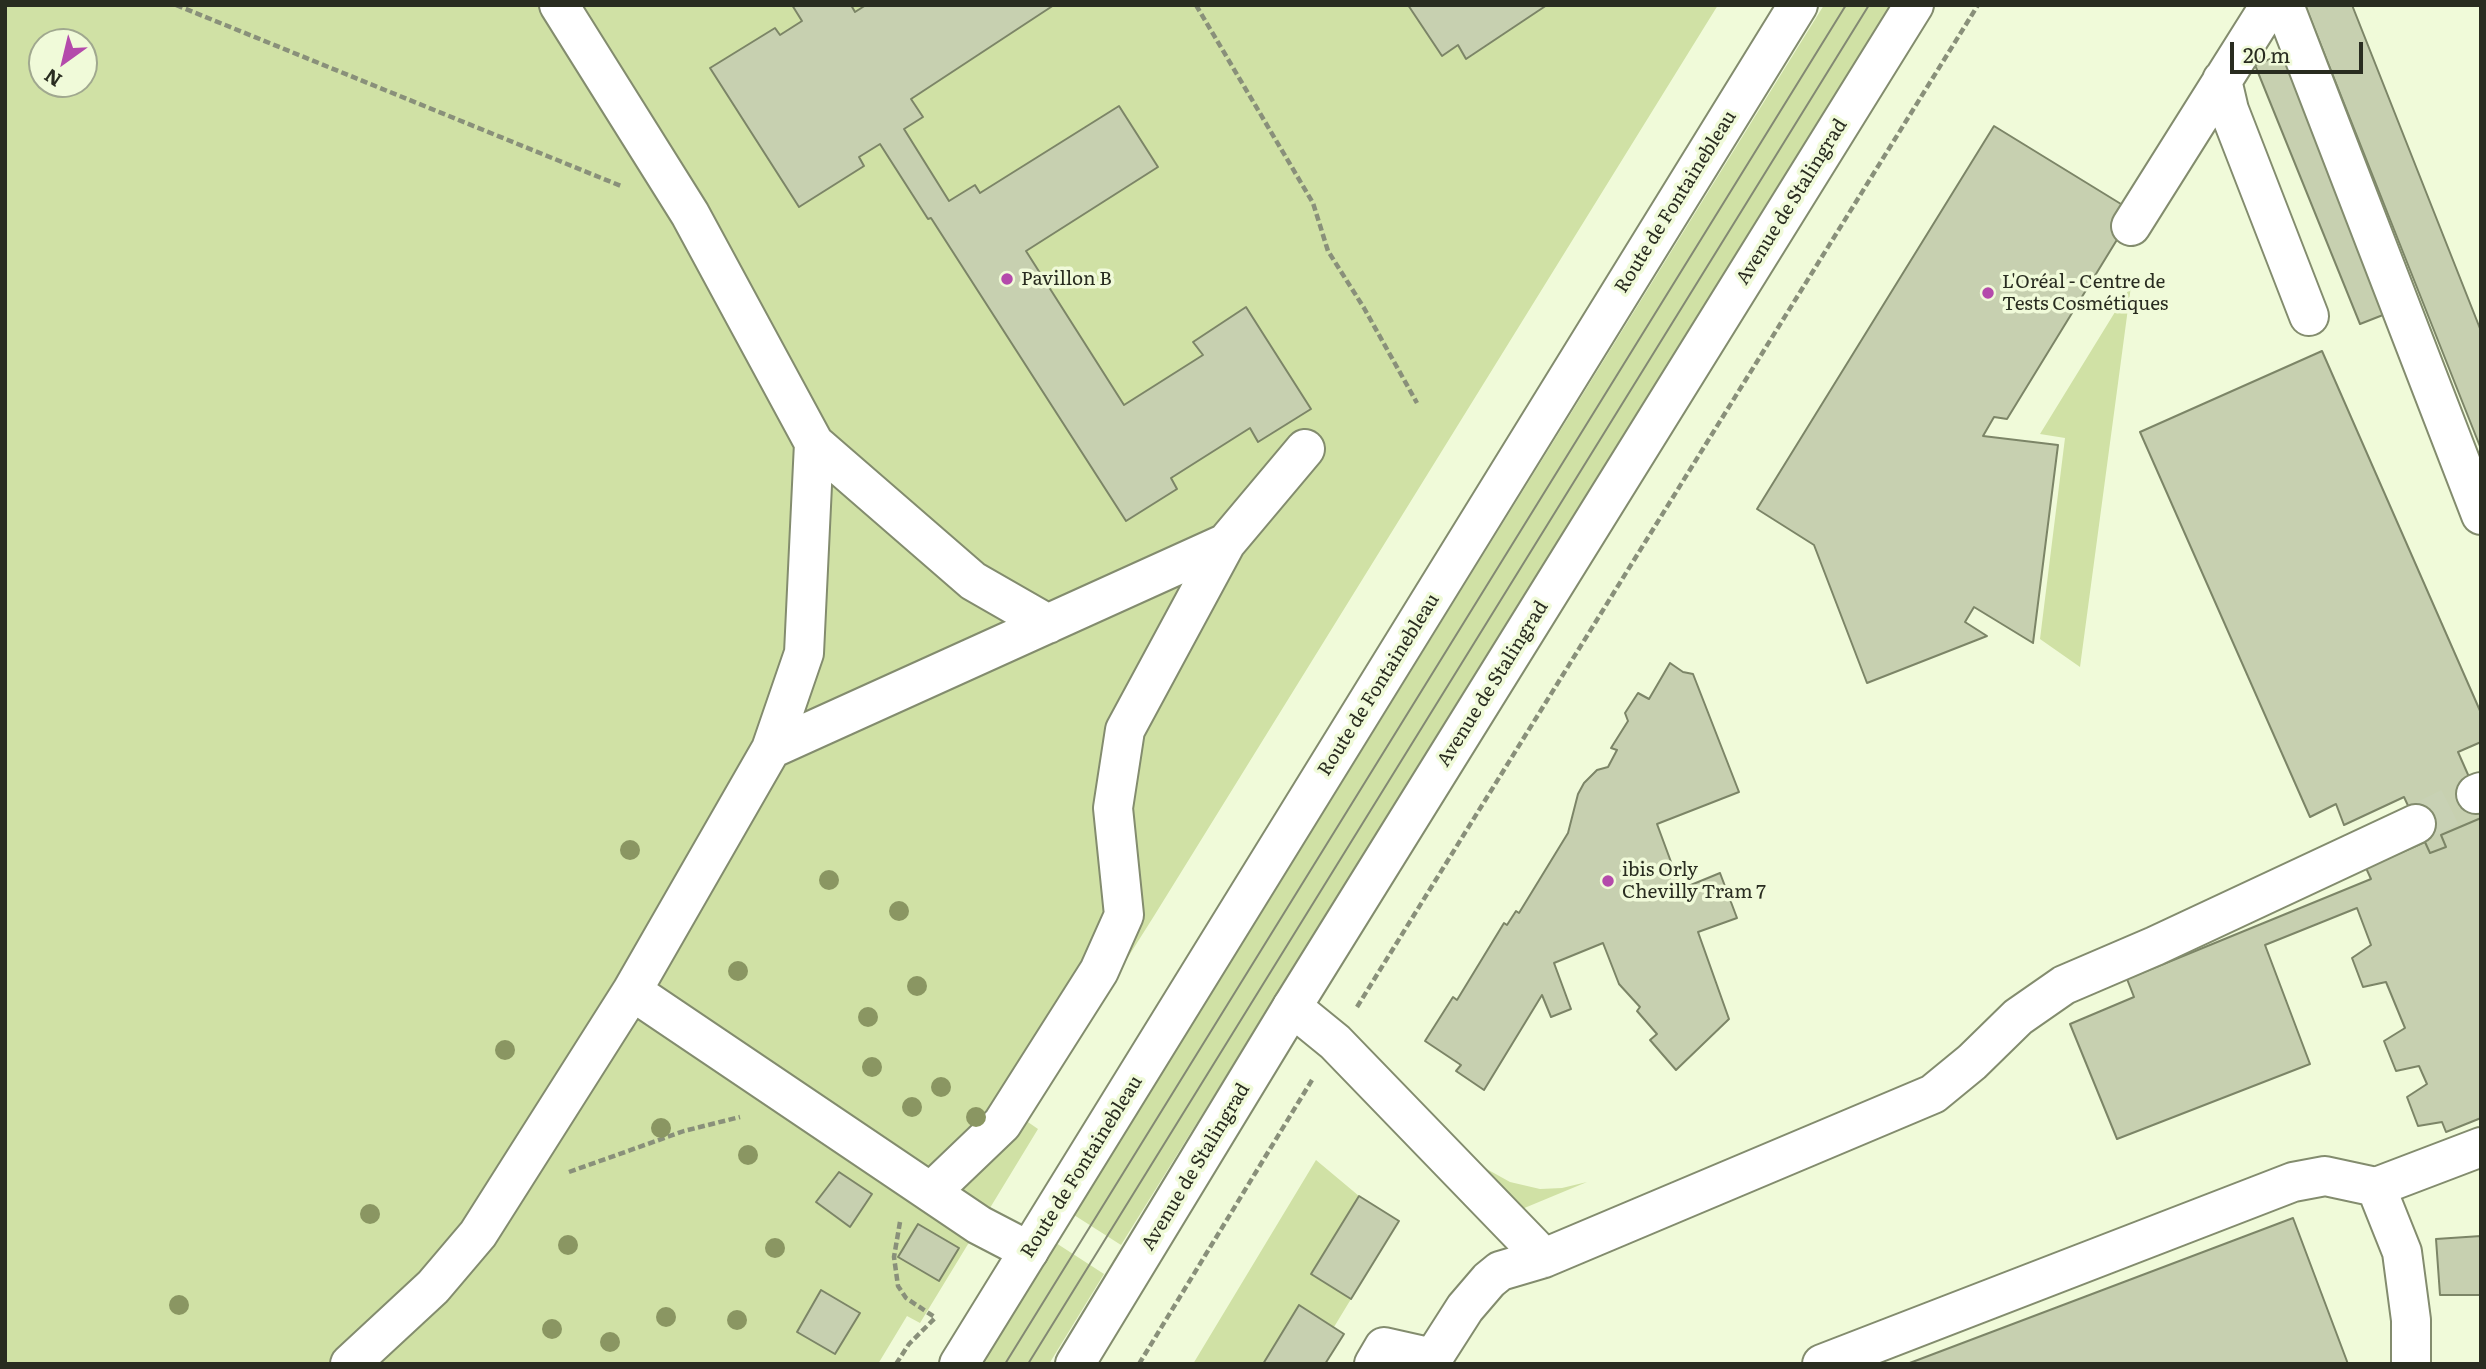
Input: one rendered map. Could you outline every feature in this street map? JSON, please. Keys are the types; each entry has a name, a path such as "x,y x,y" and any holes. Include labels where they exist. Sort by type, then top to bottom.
{"main road":[{"path":"559,5 690,214 814,443 973,581 1048,624"},
{"name":"Route de Fontainebleau","path":"959,1364 1798,5"},
{"name":"Avenue de Stalingrad","path":"1075,1364 1292,1007 1914,5"},
{"path":"2131,226 2270,5"},
{"path":"2284,5 2481,515"},
{"path":"2222,80 2230,110 2309,316"},
{"path":"350,1364 433,1287 478,1234 632,992 771,749 804,653 814,443"},
{"path":"932,1191 1002,1124 1104,960 1124,915 1113,808 1125,730 1226,543 1305,449"},
{"path":"771,749 1226,543"},
{"path":"1374,1364 1384,1347 1438,1361 1465,1308 1500,1271 1544,1258 1933,1094 1972,1062 2018,1017 2064,985 2155,946 2416,824"},
{"path":"632,992 979,1225 1029,1251"},
{"path":"1292,1007 1335,1042 1544,1258"},
{"path":"1822,1364 2293,1182 2325,1176 2376,1187 2481,1147"},
{"path":"2376,1187 2402,1252 2411,1320 2411,1364"}],"path":[{"path":"176,5 626,188"},
{"path":"1196,5 1312,203 1328,251 1364,308 1417,403"},
{"path":"1139,1364 1335,1042 1978,5"},
{"path":"517,1173 535,1184 684,1131 739,1117 748,1118"},
{"path":"901,1214 894,1257 898,1286 906,1298 936,1318"}],"green space":[{"path":"5,5 1718,5 1025,1120 1038,1129 920,1323 907,1316 878,1364 5,1364"},
{"path":"1824,5 1891,5 1121,1245 1074,1215"},
{"path":"2131,286 2080,667 2040,639 2065,438 2040,434"},
{"path":"1316,1160 1359,1196 1311,1274 1351,1299 1334,1327 1299,1305 1263,1364 1193,1364"},
{"path":"1474,1162 1510,1182 1540,1189 1562,1188 1587,1182 1522,1209"},
{"path":"1056,1243 1104,1274 1049,1364 982,1364"}],"building":[{"name":"Pavillon B","path":"792,5 851,5 855,12 866,5 1054,5 911,99 923,117 904,129 949,201 975,185 980,193 1119,106 1158,167 1026,251 1124,405 1203,355 1193,342 1246,307 1311,409 1258,442 1250,428 1171,478 1177,489 1126,521 931,218 928,219 880,144 859,157 864,166 799,207 710,68 775,28 780,35 802,21"},
{"path":"1408,5 1547,5 1466,59 1458,45 1442,56"},
{"path":"2305,5 2352,5 2481,331 2481,449"},
{"path":"2283,54 2388,313 2360,324 2255,65"},
{"path":"1994,126 2134,212 2007,419 1994,417 1983,436 2058,445 2033,643 1974,607 1965,622 1987,636 1867,683 1814,545 1757,509"},
{"path":"2322,351 2481,713 2481,742 2458,752 2481,804 2481,818 2441,835 2446,847 2430,853 2404,797 2344,825 2336,804 2310,817 2140,432"},
{"name":"ibis Orly Chevilly Tram 7","path":"1670,663 1683,672 1693,674 1739,792 1657,824 1681,889 1720,873 1737,918 1698,932 1729,1019 1676,1070 1650,1040 1657,1034 1637,1011 1640,1007 1619,984 1603,943 1554,963 1571,1009 1551,1017 1542,995 1484,1090 1456,1071 1461,1065 1425,1041 1453,997 1457,1000 1504,923 1507,925 1516,911 1519,913 1568,833 1578,794 1584,783 1597,770 1608,767 1617,750 1611,748 1628,721 1625,713 1638,693 1649,699"},
{"path":"2481,818 2481,1118 2446,1132 2442,1122 2418,1126 2407,1097 2427,1084 2419,1066 2396,1071 2384,1041 2405,1028 2386,982 2363,987 2352,958 2371,945 2357,908 2265,945 2310,1064 2117,1139 2070,1024 2134,997 2127,979 2371,879 2366,868 2425,842 2430,853 2446,847 2441,835"},
{"path":"839,1172 872,1194 850,1227 816,1202"},
{"path":"1359,1196 1399,1221 1351,1299 1311,1274"},
{"path":"2293,1218 2348,1364 1907,1364"},
{"path":"918,1224 959,1248 939,1281 898,1257"},
{"path":"2481,1236 2481,1295 2440,1295 2436,1239"},
{"path":"821,1290 860,1313 835,1354 797,1332"},
{"path":"1299,1305 1344,1334 1325,1364 1263,1364"}],"tunnel":[{"path":"2416,824 2476,794"}],"tram line":[{"path":"1005,1364 1846,5"},
{"path":"1028,1364 1869,5"}],"place":[{"name":"Pavillon B","path":"1007,279"},
{"name":"L'Oréal - Centre de Tests Cosmétiques","path":"1988,293"},
{"name":"ibis Orly Chevilly Tram 7","path":"1608,881"}]}
